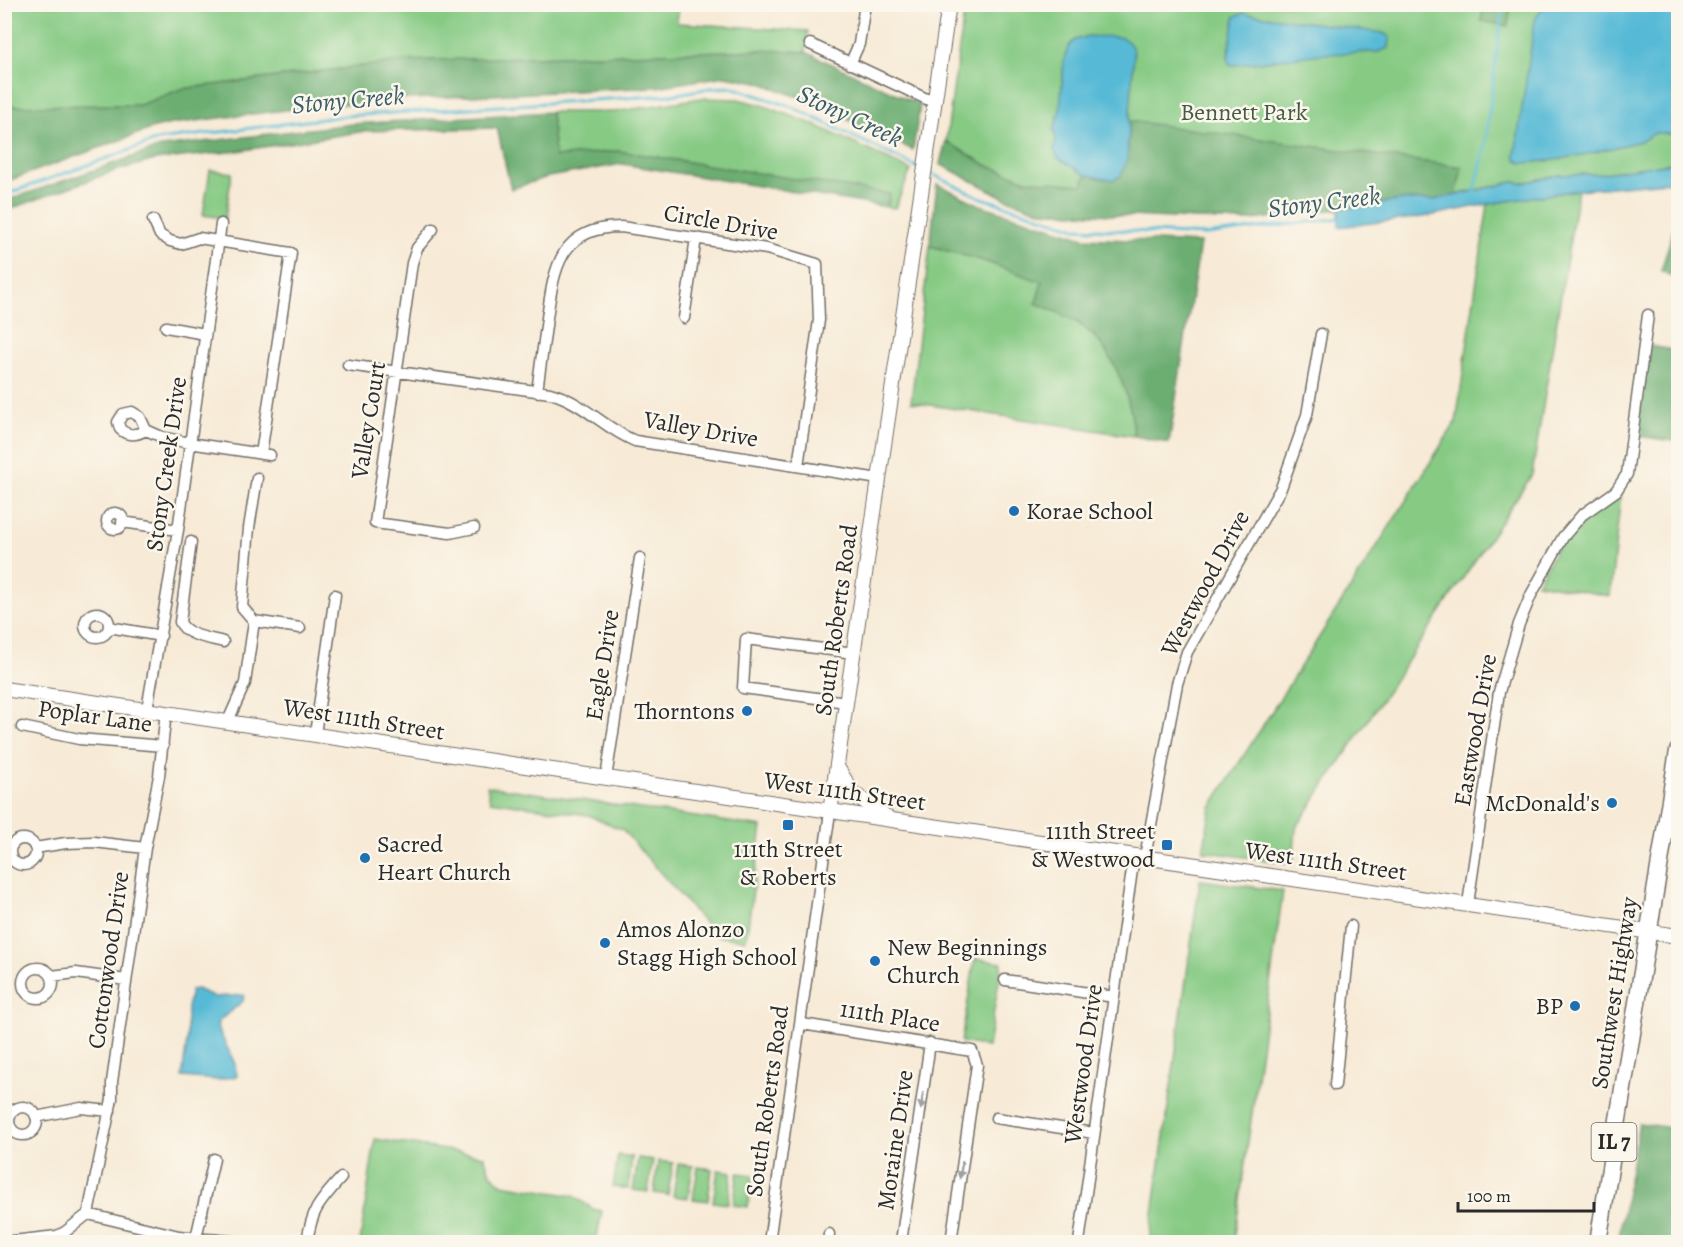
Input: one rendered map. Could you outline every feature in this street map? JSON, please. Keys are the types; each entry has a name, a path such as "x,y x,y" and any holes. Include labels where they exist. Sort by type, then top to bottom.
{"main road":[{"name":"South Roberts Road","path":"830,812 949,4"},
{"name":"West 111th Street","path":"4,689 1678,936"},
{"name":"Southwest Highway","path":"1598,1242 1678,751"},
{"path":"837,767 854,793 892,821"}],"street":[{"path":"850,63 859,44 865,4"},
{"path":"810,44 935,103"},
{"path":"146,429 162,437 189,443 266,454 291,253 218,243 199,238 180,244 160,235 153,220"},
{"name":"Stony Creek Drive","path":"147,709 178,530 221,224"},
{"name":"Circle Drive","path":"537,392 555,271 566,250 590,232 612,227 767,249 817,264 819,320 798,466"},
{"name":"Valley Court","path":"433,229 417,248 412,263 375,524 450,533 474,528"},
{"path":"684,318 696,238"},
{"name":"Eastwood Drive","path":"1468,904 1499,692 1511,647 1531,595 1563,537 1582,515 1616,491 1627,474 1648,315"},
{"path":"166,327 206,334"},
{"name":"Westwood Drive","path":"1079,1242 1114,997 1139,857 1180,673 1187,652 1281,488 1307,415 1322,334"},
{"name":"Valley Drive","path":"348,365 559,396 576,402 614,431 635,441 879,479"},
{"path":"257,478 249,528 242,607 255,621 300,628"},
{"path":"122,522 178,530"},
{"path":"191,542 179,619 181,626 196,634 223,642"},
{"name":"Eagle Drive","path":"606,778 640,558"},
{"path":"170,581 185,584"},
{"path":"315,734 335,595"},
{"path":"4,610 4,615"},
{"path":"228,721 245,683 255,621"},
{"path":"109,627 161,636"},
{"path":"846,702 743,688 746,639 854,653"},
{"name":"Cottonwood Drive","path":"88,1214 110,1111 126,980 145,848 159,776 166,712"},
{"name":"Poplar Lane","path":"22,727 79,739 163,746"},
{"name":"South Roberts Road","path":"769,1242 802,1024 830,812"},
{"path":"36,848 66,843 94,842 145,848"},
{"path":"1335,1085 1351,926"},
{"path":"51,976 76,973 126,980"},
{"path":"1005,980 1114,997"},
{"name":"111th Place","path":"802,1024 972,1051 977,1065 951,1242"},
{"name":"Moraine Drive","path":"901,1242 930,1043"},
{"path":"36,1118 81,1108 110,1111"},
{"path":"996,1118 1094,1133"},
{"path":"196,1238 214,1159"},
{"path":"307,1242 314,1210 341,1178"},
{"path":"4,1242 57,1236 88,1214 196,1238 241,1242"}],"green space":[{"path":"679,4 677,23 808,31 806,52 764,50 404,61 182,89 140,105 5,106 4,5"},
{"path":"1484,4 1511,5 1508,26 1481,21"},
{"name":"Bennett Park","path":"965,5 1678,5 1678,162 1598,174 1559,175 1523,183 1513,182 1434,200 1404,200 1244,221 1040,211 1005,198 940,164 946,141"},
{"path":"764,50 806,52 920,105 913,150 801,98 758,82 725,76 657,87 387,100 171,124 151,129 5,182 5,106 140,105 181,89 404,61"},
{"path":"701,98 738,99 762,105 815,125 911,170 895,208 887,207 890,195 619,151 555,157 551,112 614,112"},
{"path":"551,112 555,157 619,151 890,194 887,207 622,164 548,177 511,189 497,128 366,131 238,151 155,160 112,172 5,211 5,201 161,147 352,124"},
{"path":"1130,121 1462,167 1456,195 1434,200 1404,200 1244,221 1040,211 1005,198 940,164 946,141 986,165 1027,180 1083,185 1086,175 1103,179 1127,159"},
{"path":"210,170 232,173 225,218 203,215"},
{"path":"937,184 980,205 1084,238 1200,243 1169,443 1134,436 1129,405 1110,358 1101,344 1078,323 1036,303 1042,282 984,261 930,246"},
{"path":"1578,190 1532,475 1296,828 1293,864 1203,851 1211,807 1456,422 1488,204"},
{"path":"1678,214 1678,279 1661,271"},
{"path":"930,246 984,261 1043,282 1036,303 1078,323 1101,344 1110,358 1129,405 1134,436 911,402"},
{"path":"1644,345 1678,351 1678,442 1632,435"},
{"path":"1622,484 1610,596 1537,583 1563,537"},
{"path":"487,786 762,827 746,940 716,936 623,830 588,815 490,801"},
{"path":"1200,880 1283,891 1234,1242 1149,1242"},
{"path":"975,958 1002,963 988,1047 961,1042"},
{"path":"1639,1123 1678,1129 1678,1242 1618,1242"},
{"path":"375,1139 484,1156 493,1175 502,1184 574,1196 593,1209 602,1211 596,1242 360,1242"},
{"path":"618,1155 632,1157 628,1189 613,1187"},
{"path":"638,1158 653,1160 648,1192 633,1190"},
{"path":"658,1161 673,1163 668,1195 654,1193"},
{"path":"678,1164 693,1166 688,1198 673,1196"},
{"path":"698,1167 712,1169 708,1201 693,1199"},
{"path":"718,1170 732,1172 728,1204 713,1202"},
{"path":"738,1173 753,1175 748,1207 733,1205"}],"water":[{"path":"1582,5 1678,5 1678,134 1656,133 1641,141 1596,152 1522,163 1515,156 1535,20 1541,9"},
{"path":"1244,13 1383,33 1390,37 1389,48 1378,52 1322,54 1229,64 1228,57 1235,16"},
{"path":"1088,36 1122,38 1131,46 1134,53 1127,159 1121,176 1113,180 1086,175 1058,158 1054,150 1056,139 1054,130 1060,110 1064,59 1069,46 1075,40"},
{"path":"1678,162 1678,181 1578,190 1423,217 1339,227 1339,209 1404,200 1434,200 1513,182 1523,183 1559,175 1598,174"},
{"path":"197,989 214,997 244,995 243,1001 219,1021 217,1026 235,1064 237,1076 218,1080 182,1077 187,1040 187,1008 191,990"}],"waterway":[{"path":"1475,191 1485,147 1503,4"},
{"name":"Stony Creek","path":"4,195 158,140 345,116 671,95 732,87 792,107 921,169"},
{"name":"Stony Creek","path":"930,173 979,197 1076,228 1205,235 1341,218"}],"place":[{"name":"Korae School","path":"1014,511"},
{"name":"Thorntons","path":"747,711"},
{"name":"McDonald's","path":"1612,803"},
{"name":"111th Street & Roberts","path":"788,825"},
{"name":"111th Street & Westwood","path":"1167,845"},
{"name":"Sacred Heart Church","path":"365,858"},
{"name":"Amos Alonzo Stagg High School","path":"605,943"},
{"name":"New Beginnings Church","path":"875,961"},
{"name":"BP","path":"1575,1006"}]}
